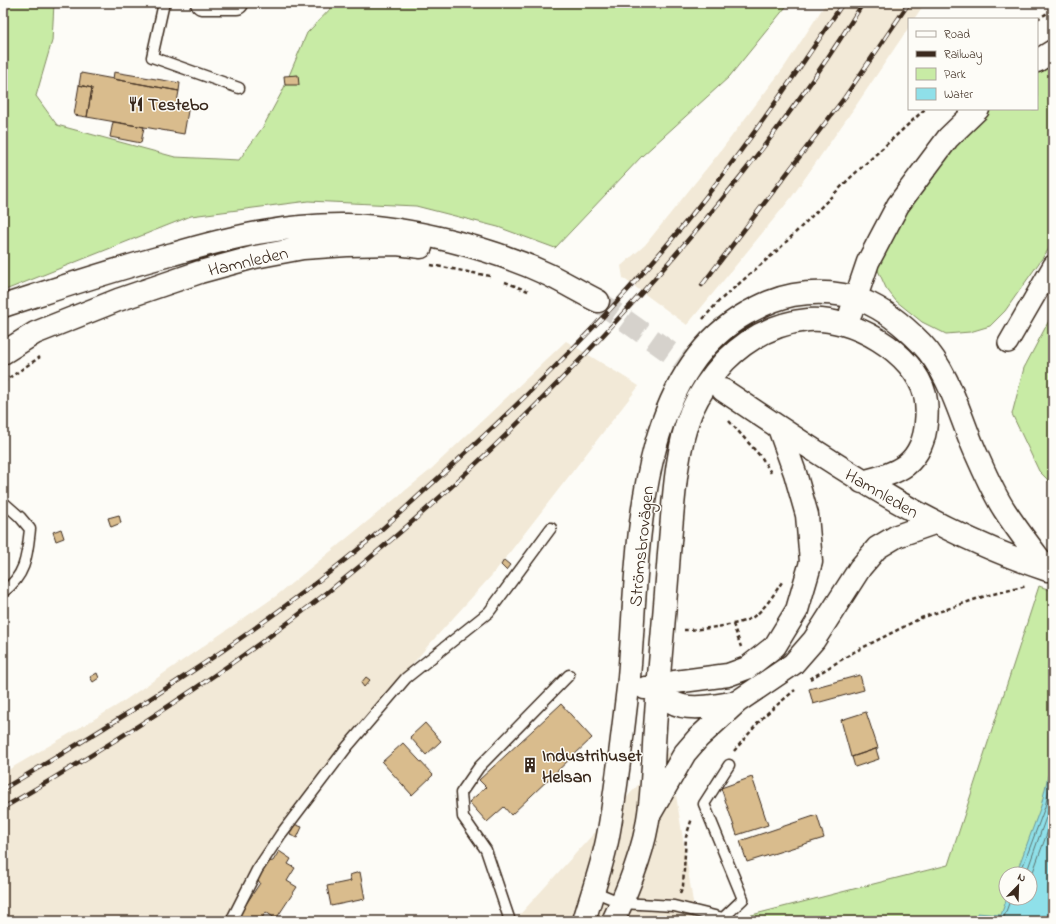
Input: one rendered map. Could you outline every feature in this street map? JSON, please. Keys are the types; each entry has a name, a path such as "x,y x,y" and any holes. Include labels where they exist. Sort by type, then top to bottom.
{"main road":[{"path":"202,3 237,3"},
{"path":"1038,60 1053,51"},
{"path":"846,324 868,262 898,205 948,138 977,110"},
{"name":"Hamnleden","path":"3,306 112,270 253,232 303,226 348,225 399,230 427,235 508,258 548,275 598,302"},
{"name":"Hamnleden","path":"3,353 35,333 118,300 200,272 254,257 302,248 397,244 508,258"},
{"name":"Strömsbrovägen","path":"584,921 608,838 628,687 642,511 654,451 670,403 686,372 707,344 730,323 762,305 783,297 809,293 831,292 856,298 887,313 924,346 937,363 949,384 974,449 1004,509 1050,570"},
{"name":"Strömsbrovägen","path":"618,912 635,870 649,814 672,517 679,458 691,413 706,384 724,363 746,342 771,329 808,320 827,321 846,324 873,336 903,360 914,374 925,394 925,432 919,450 906,464 890,474 862,482"},
{"name":"Hamnleden","path":"723,390 862,482 934,523 990,548 1050,570"},
{"path":"628,687 658,689 675,682 728,675 747,668 775,646 797,610 811,562 807,515 795,472 779,428"},
{"path":"649,814 685,754 703,733 737,702 793,664 814,640 860,568 877,548 897,536 934,523"},
{"path":"658,689 672,702 687,706 708,706 737,702"}],"street":[{"path":"1008,343 1053,265"}],"lane":[{"path":"164,3 152,57 239,88"},
{"path":"3,502 20,517 30,529 28,553 21,574 3,592"},
{"path":"231,921 257,870 281,834 347,747 406,678 489,612 551,528"},
{"path":"510,921 486,850 463,818 461,793 479,767 569,675"},
{"path":"593,891 618,912 674,906 723,918 743,899 704,804 729,765"}],"path":[{"path":"1038,19 1053,10"},
{"path":"423,264 492,277"},
{"path":"499,279 534,293"},
{"path":"3,382 42,356"},
{"path":"726,417 762,458 773,477"},
{"path":"685,630 733,624 752,618 773,597 785,577"},
{"path":"806,681 854,652 921,618 985,596 1018,587 1032,585"},
{"path":"764,716 800,686"}],"shaded area":[{"path":"826,3 925,3 915,18 908,18 908,28 791,198 687,325 623,278 621,266 645,245 719,153 785,66"},
{"path":"566,341 639,386 493,574 426,648 270,838 231,921 3,921 3,773 118,705 276,596 428,472"},
{"path":"669,751 696,921 514,921"}],"green space":[{"path":"3,3 54,3 52,41 36,96 57,125 175,157 239,160 263,127 283,90 307,33 336,3 789,3 729,77 642,156 555,248 498,227 416,206 308,201 191,216 3,291"},
{"path":"1053,65 1053,243 1005,311 990,326 970,332 946,334 922,322 896,301 886,288 877,268 887,245 937,164 988,110 1038,110 1038,73"},
{"path":"1053,313 1053,485 1039,471 1012,414 1024,368"},
{"path":"1039,586 1053,591 1053,921 728,921 948,865"}],"water":[{"path":"1053,755 1053,921 977,921 977,913 1001,915 1004,906 1038,906 1038,866 1019,866 1041,806"}],"building":[{"path":"114,72 180,83 179,91 113,79"},
{"name":"Testebo","path":"81,73 179,91 177,102 189,105 184,134 87,117 92,88 79,85"},
{"path":"298,75 299,85 285,85 284,76"},
{"path":"79,85 92,88 87,117 74,115"},
{"path":"113,122 144,127 141,143 110,137"},
{"path":"119,515 121,523 111,527 108,518"},
{"path":"61,529 64,538 56,541 53,532"},
{"path":"504,560 510,565 506,570 501,565"},
{"path":"97,673 99,678 93,682 90,677"},
{"path":"860,675 864,690 813,704 809,689"},
{"path":"366,677 370,680 364,687 361,683"},
{"name":"Industrihuset Helsan","path":"561,704 592,738 511,815 504,807 487,822 469,802 486,787 479,780"},
{"path":"866,712 878,748 851,757 841,720"},
{"path":"425,723 441,741 426,755 410,737"},
{"path":"403,743 433,775 412,795 382,762"},
{"path":"876,749 879,759 855,767 852,757"},
{"path":"752,777 768,825 737,835 721,788"},
{"path":"817,815 824,838 747,862 740,841"},
{"path":"294,824 302,827 297,838 290,835"},
{"path":"279,851 291,859 288,864 295,868 287,881 297,887 276,919 266,912 260,921 245,921 238,916 260,883 257,878 267,862 273,861"},
{"path":"360,872 365,899 331,906 327,886 351,881 349,875"}],"tunnel":[{"path":"598,301 706,378"}],"railway":[{"path":"3,789 139,706 184,677 272,616 366,543 471,448 576,346 675,236 759,126 843,3"},
{"path":"3,808 78,764 151,718 258,645 340,583 430,506 473,466 516,425 598,341 699,227 729,191 785,118 812,81 863,3"},
{"path":"702,285 845,97 909,3"}],"place":[{"name":"Testebo","path":"136,104"},
{"name":"Industrihuset Helsan","path":"530,765"}]}
